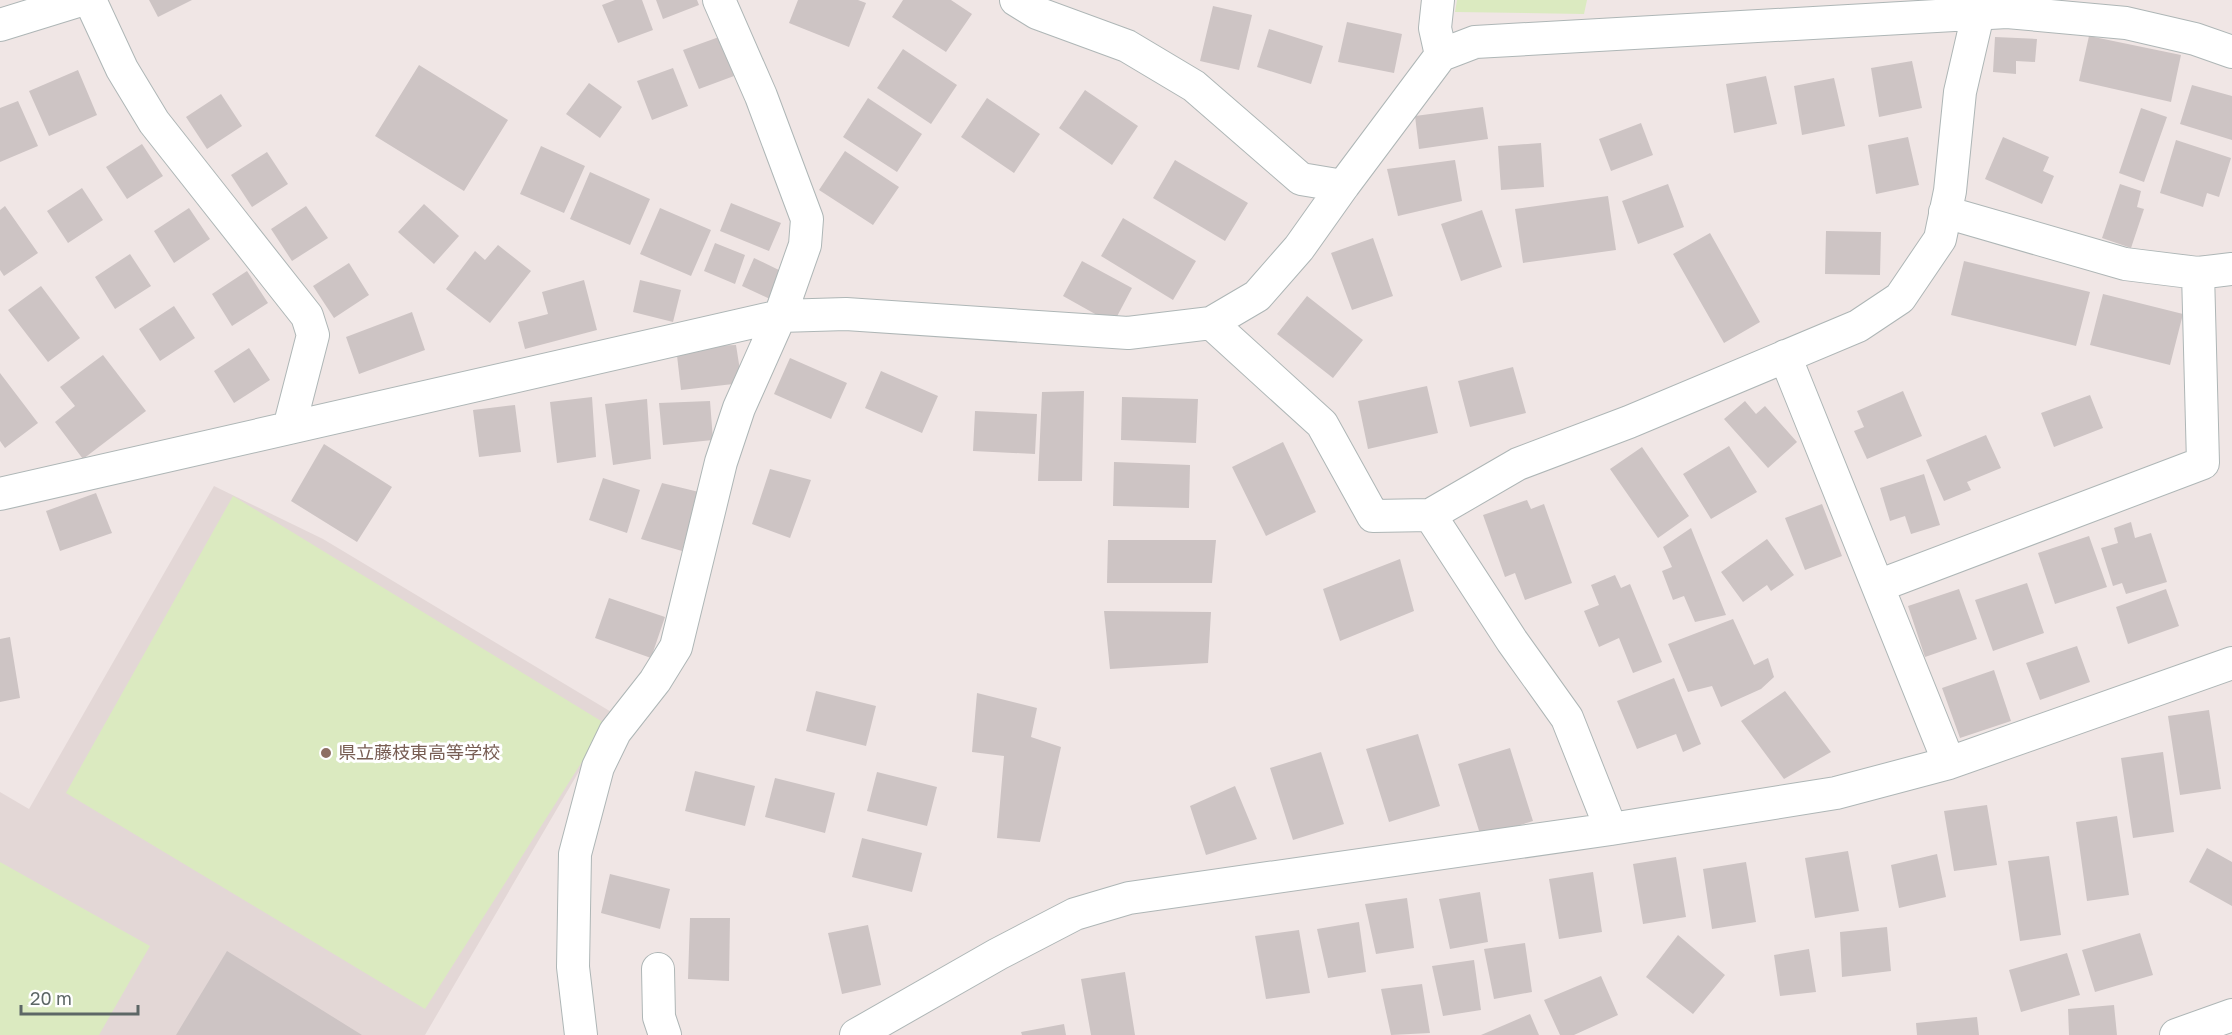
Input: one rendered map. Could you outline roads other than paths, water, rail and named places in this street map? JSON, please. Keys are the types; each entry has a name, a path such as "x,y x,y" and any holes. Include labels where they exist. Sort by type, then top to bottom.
{"street":[{"path":"0,25 81,0"},
{"path":"90,0 122,69 154,122 307,316 313,335 289,428"},
{"path":"581,1035 573,967 575,854 598,767 615,732 655,681 676,647 720,462 740,408 780,316 805,245 807,219 761,96 718,0"},
{"path":"1016,0 1037,13 1127,46 1194,86 1301,179 1343,186"},
{"path":"1438,0 1435,28 1441,55"},
{"path":"0,494 780,316 846,314 1128,333 1211,323 1257,296 1299,248 1441,55 1475,42 1992,9 2126,23 2195,39 2232,52"},
{"path":"1211,323 1322,424 1373,516 1430,515 1518,464 1629,422 1858,326 1900,297 1940,239 1950,191 1960,92 1992,9"},
{"path":"1945,212 2125,264 2198,273 2232,269"},
{"path":"1878,586 2203,464 2198,273"},
{"path":"1785,356 1949,763"},
{"path":"1430,515 1512,641 1567,718 1611,829"},
{"path":"856,1035 998,954 1075,914 1128,897 1611,829 1836,793 1949,763 2232,663"},
{"path":"658,969 659,1017 665,1035"},
{"path":"2176,1035 2232,1015"}],"place":[{"name":"県立藤枝東高等学校","path":"326,753"}]}
